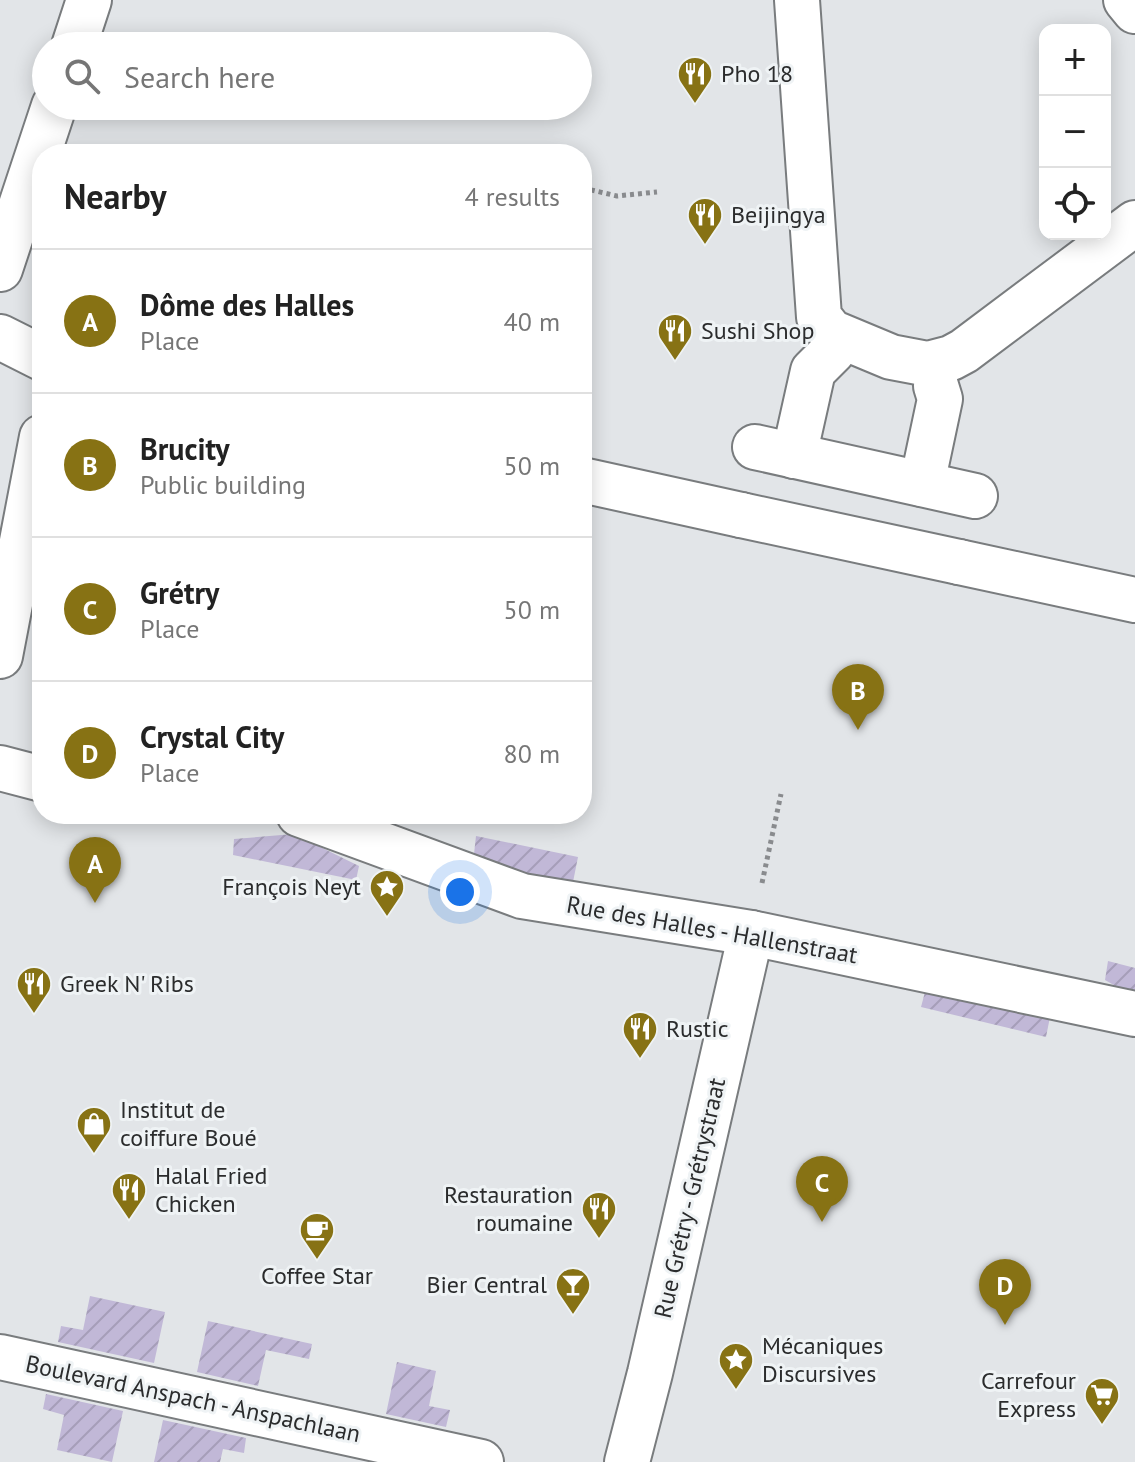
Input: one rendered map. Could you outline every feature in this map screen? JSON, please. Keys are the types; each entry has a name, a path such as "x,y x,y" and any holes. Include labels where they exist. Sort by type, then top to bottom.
{"street":[{"path":"79,32 89,0"},
{"path":"797,0 819,317 831,332 891,357 928,364 951,358 1135,223"},
{"path":"1126,0 1135,11"},
{"path":"41,144 49,120"},
{"path":"0,269 32,172"},
{"path":"0,337 32,353"},
{"path":"833,351 813,371 774,451 845,488 922,484 975,496"},
{"path":"922,484 940,399 936,386"},
{"path":"592,482 1135,600"},
{"path":"0,656 32,489"},
{"path":"0,768 32,776"},
{"name":"Rue des Halles - Hallenstraat","path":"326,824 522,896 751,933 1135,1014"},
{"name":"Rue Grétry - Grétrystraat","path":"627,1462 751,933"},
{"name":"Boulevard Anspach - Anspachlaan","path":"0,1357 481,1462"}],"path":[{"path":"592,190 617,196 657,192"},
{"path":"751,933 781,794"}],"shaded area":[{"path":"294,834 359,866 356,880 233,855 234,839"},
{"path":"476,836 578,857 573,882 527,880 474,854"},
{"path":"1108,961 1135,968 1135,997 1105,980"},
{"path":"982,986 1050,1017 1046,1037 921,1007 925,992"},
{"path":"90,1296 165,1312 154,1363 58,1342 61,1326 83,1330"},
{"path":"208,1321 312,1344 309,1359 266,1350 258,1386 197,1372"},
{"path":"397,1362 436,1371 429,1406 450,1410 446,1427 386,1414"},
{"path":"46,1394 123,1411 112,1462 57,1450 64,1415 43,1409"},
{"path":"163,1420 246,1438 244,1453 223,1449 220,1462 154,1462"}],"place":[{"name":"Pho 18","path":"695,105"},
{"name":"Beijingya","path":"705,246"},
{"name":"Sushi Shop","path":"675,362"},
{"name":"Brucity","path":"858,730"},
{"name":"Dôme des Halles","path":"95,903"},
{"name":"François Neyt","path":"387,918"},
{"name":"Greek N' Ribs","path":"34,1015"},
{"name":"Rustic","path":"640,1060"},
{"name":"Institut de coiffure Boué","path":"94,1155"},
{"name":"Halal Fried Chicken","path":"129,1221"},
{"name":"Grétry","path":"822,1222"},
{"name":"Restauration roumaine","path":"599,1240"},
{"name":"Coffee Star","path":"317,1261"},
{"name":"Bier Central","path":"573,1316"},
{"name":"Crystal City","path":"1005,1325"},
{"name":"Mécaniques Discursives","path":"736,1391"},
{"name":"Carrefour Express","path":"1102,1426"}]}
